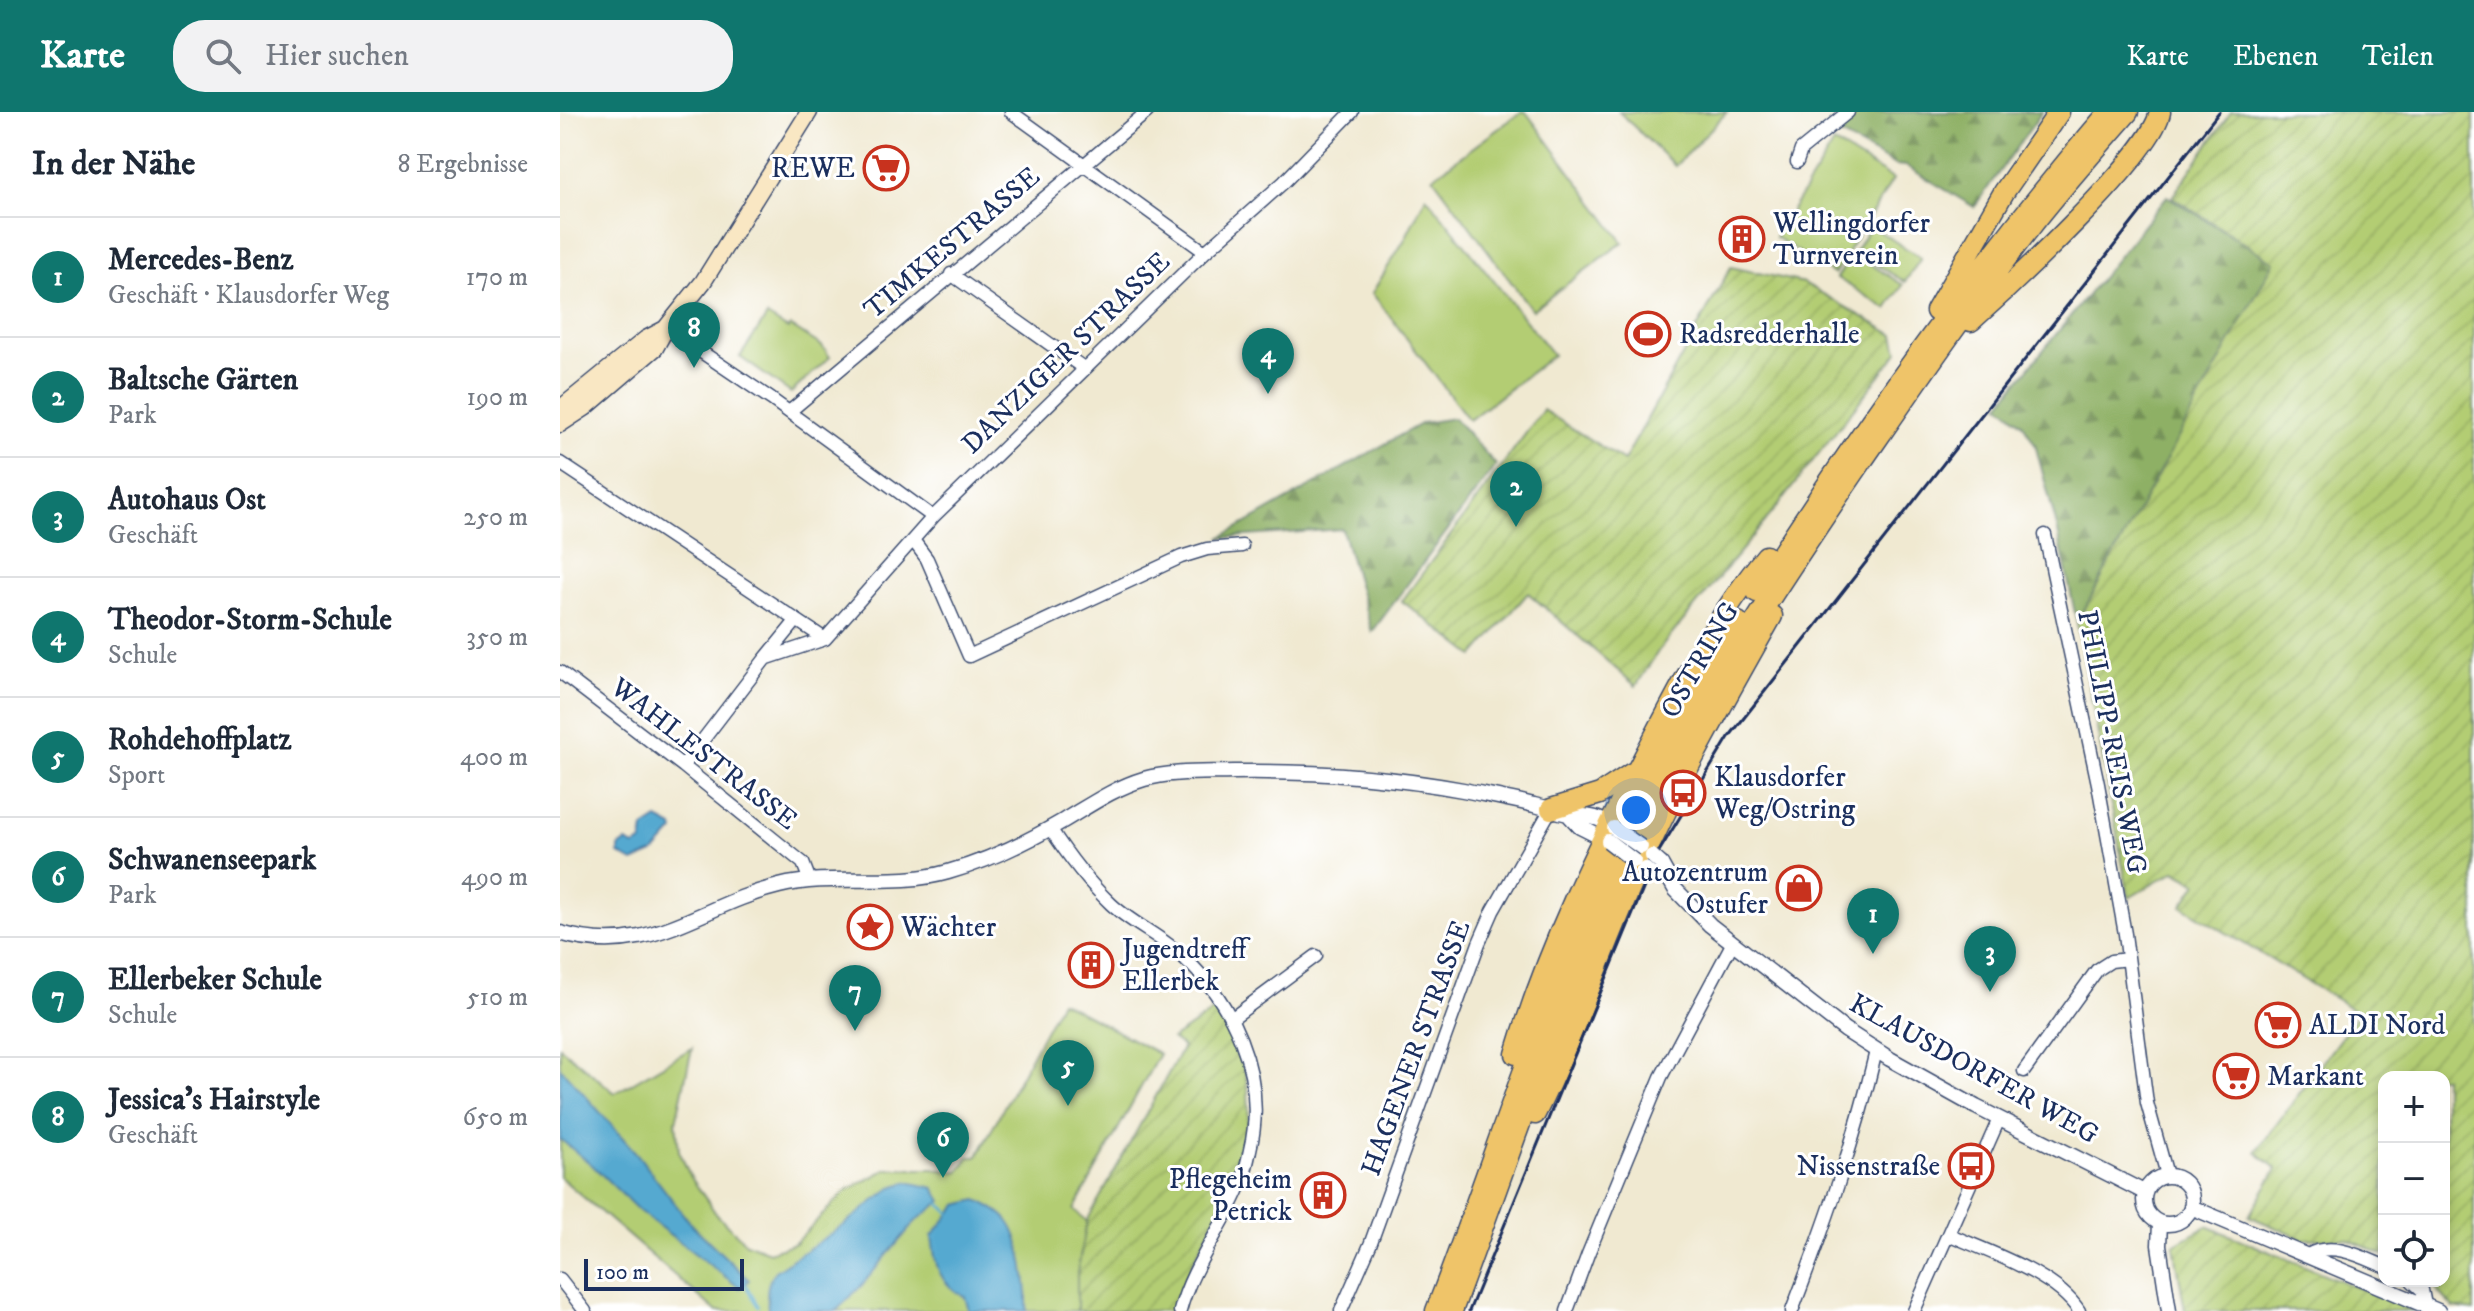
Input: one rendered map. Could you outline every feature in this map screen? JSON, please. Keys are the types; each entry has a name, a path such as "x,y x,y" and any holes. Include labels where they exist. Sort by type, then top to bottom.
{"highway":[{"path":"1945,343 2079,217 2145,143 2160,112"},
{"path":"1911,361 1980,231 2058,113"},
{"name":"OSTRING","path":"1807,528 2029,229 2121,113"},
{"name":"OSTRING","path":"1436,1311 1595,927 1642,823 1807,528 1911,361 2017,221 2121,113"},
{"path":"1502,1149 1503,1100 1527,1020 1638,768 1666,713 1728,608 1772,549 1807,528"},
{"path":"1502,1149 1534,1116 1597,963 1647,862 1677,788 1798,569 1807,528"},
{"path":"1560,811 1615,786 1638,768"},
{"name":"OSTRING","path":"1452,1311 1502,1149"}],"main road":[{"path":"560,424 641,363 655,348 666,328 703,282 809,112"},
{"path":"560,408 646,339 666,328"}],"street":[{"path":"1011,112 1205,252"},
{"name":"TIMKESTRASSE","path":"789,412 1147,112"},
{"name":"DANZIGER STRASSE","path":"825,639 933,517 1205,252 1284,182 1352,112"},
{"path":"1797,162 1801,150 1848,112"},
{"path":"951,274 1085,369"},
{"path":"666,328 789,412 933,517"},
{"path":"560,463 825,639"},
{"name":"PHILIPP-REIS-WEG","path":"2045,535 2098,784 2128,959 2147,1103 2167,1175"},
{"path":"913,540 927,559 969,656 1181,557 1207,549 1242,546"},
{"path":"683,766 796,621"},
{"path":"765,659 825,639"},
{"name":"WAHLESTRASSE","path":"560,672 803,863 810,881"},
{"name":"KLAUSDORFER WEG","path":"560,933 593,941 635,939 679,926 752,893 810,881 895,879 945,873 1005,851 1124,785 1155,776 1294,772 1459,789 1587,815 1647,862 1732,944 1876,1051 1999,1119 2144,1192"},
{"name":"HAGENER STRASSE","path":"1341,1311 1370,1245 1493,911 1560,811"},
{"path":"1050,828 1082,875 1114,907 1176,950 1212,988 1244,1047 1255,1105 1251,1147 1239,1190 1185,1290 1180,1311"},
{"path":"1567,1311 1641,1121 1668,1063 1732,944"},
{"path":"1231,1019 1316,956"},
{"path":"2024,1071 2097,970 2111,961 2128,959"},
{"path":"1792,1311 1830,1214 1862,1113 1876,1051"},
{"path":"1914,1311 1999,1119"},
{"path":"2167,1175 2186,1183 2192,1194 2191,1207 2179,1221 2160,1223 2146,1211 2144,1192 2153,1180 2167,1175"},
{"path":"2191,1207 2431,1308"},
{"path":"2160,1223 2159,1245 2169,1311"},
{"path":"1948,1234 2061,1289 2079,1311"},
{"path":"2308,1255 2318,1249 2350,1251 2378,1263"},
{"path":"560,1279 585,1311"},
{"path":"2419,1287 2431,1308"}],"green space":[{"path":"1521,112 1526,112 1623,242 1532,310 1433,177"},
{"path":"1619,112 1727,112 1675,166"},
{"path":"1855,112 2042,112 1974,207 1906,166 1895,165 1835,132"},
{"path":"2231,112 2474,112 2474,1311 2454,1308 2435,1287 2450,1287 2450,1071 2378,1071 2378,1252 2347,1239 2302,1239 2249,1216 2277,1169 2256,1152 2359,1013 2182,906 2197,883 2175,871 2129,898 2077,623 2274,262 2172,197"},
{"path":"1834,143 1893,179 1834,274 1775,237"},
{"path":"1426,196 1553,355 1469,420 1372,293 1405,239"},
{"path":"2167,196 2275,262 2077,623 2057,527 2035,444 2023,424 2000,404"},
{"path":"1871,226 1921,258 1905,282 1855,251"},
{"path":"1853,253 1903,285 1887,309 1837,278"},
{"path":"1731,267 1804,283 1894,335 1898,352 1768,518 1659,650 1636,686 1528,593 1474,656 1402,601 1543,410 1624,461"},
{"path":"767,316 822,346 830,357 791,393 740,357"},
{"path":"1454,418 1496,465 1372,632 1342,529 1220,538 1422,423"},
{"path":"1061,1001 1159,1054 1074,1210 1087,1221 1077,1274 1077,1311 716,1311 560,1177 560,1047 615,1093 692,1048 676,1122 679,1151 690,1176 717,1215 746,1243 769,1252 795,1243 846,1191 887,1169 959,1172 969,1157 977,1157"},
{"path":"1218,1008 1236,1041 1245,1072 1248,1120 1245,1142 1230,1187 1184,1281 1173,1311 1077,1311 1077,1274 1087,1221 1183,1047 1172,1039"},
{"path":"2207,1226 2415,1311 2185,1311 2174,1245"}],"water":[{"path":"658,819 673,827 674,831 654,853 633,862 619,854 619,847 626,842 634,846 642,842 644,828"},
{"path":"560,1067 637,1154 690,1223 749,1280 740,1288 639,1211 560,1139"},
{"path":"907,1182 934,1188 942,1201 916,1221 836,1311 768,1311 768,1285 775,1271 844,1225 892,1187"},
{"path":"977,1200 1003,1215 1014,1230 1024,1265 1027,1311 969,1311 965,1297 943,1279 932,1236 957,1205"}],"waterway":[{"path":"940,1204 950,1213"},
{"path":"745,1284 758,1306"}],"railway":[{"path":"1469,1311 1658,853 1729,737 2219,112"}],"place":[{"name":"REWE","path":"886,168"},
{"name":"Wellingdorfer Turnverein","path":"1742,239"},
{"name":"Radsredderhalle","path":"1648,334"},
{"name":"Jessica's Hairstyle","path":"694,368"},
{"name":"Theodor-Storm-Schule","path":"1268,394"},
{"name":"Baltsche Gärten","path":"1516,527"},
{"name":"Klausdorfer Weg/Ostring","path":"1683,793"},
{"name":"Autozentrum Ostufer","path":"1799,888"},
{"name":"Wächter","path":"870,927"},
{"name":"Mercedes-Benz","path":"1873,954"},
{"name":"Jugendtreff Ellerbek","path":"1091,965"},
{"name":"Autohaus Ost","path":"1990,992"},
{"name":"ALDI Nord","path":"2278,1025"},
{"name":"Ellerbeker Schule","path":"855,1031"},
{"name":"Markant","path":"2236,1076"},
{"name":"Rohdehoffplatz","path":"1068,1106"},
{"name":"Nissenstraße","path":"1971,1166"},
{"name":"Schwanenseepark","path":"943,1178"},
{"name":"Pflegeheim Petrick","path":"1323,1195"}]}
